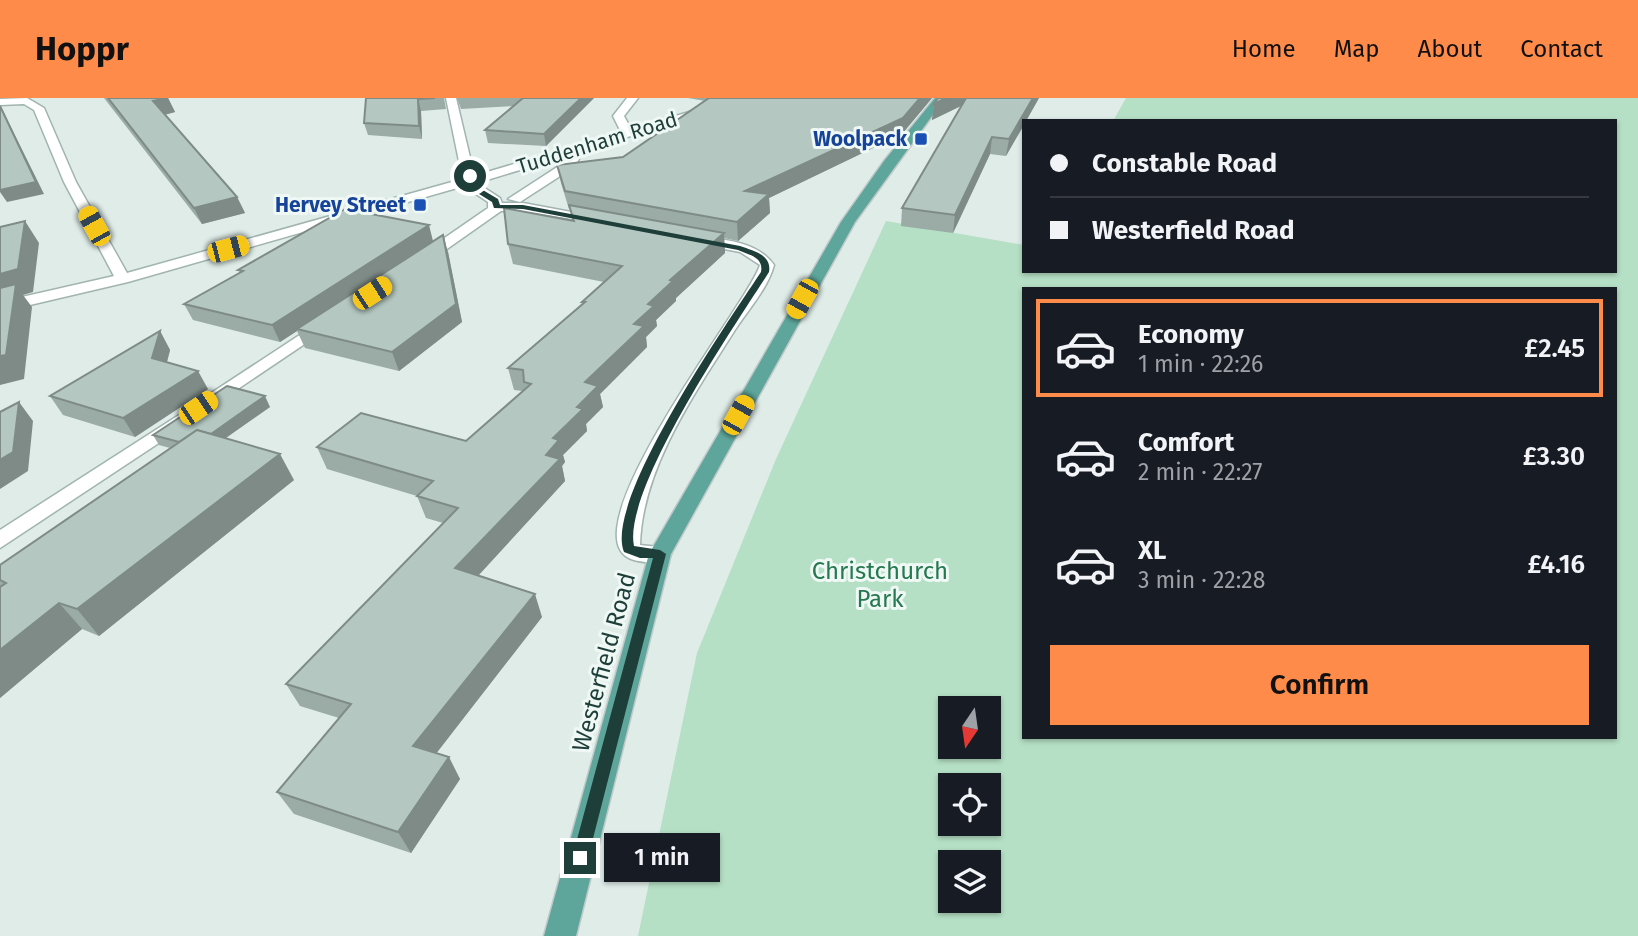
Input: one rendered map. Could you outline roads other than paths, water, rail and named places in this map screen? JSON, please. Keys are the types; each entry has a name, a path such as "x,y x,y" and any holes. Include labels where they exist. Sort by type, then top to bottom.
{"main road":[{"name":"Westerfield Road","path":"560,936 660,554 828,254 888,163 940,98"}],"street":[{"path":"451,98 471,181 495,201 496,207"},
{"path":"629,133 621,127 618,116 633,98"},
{"name":"Tuddenham Road","path":"0,307 122,279 471,181 748,98"},
{"path":"0,102 26,101 39,108 69,182 122,279"},
{"path":"515,199 536,188 572,161 572,155 567,152"},
{"path":"410,268 478,223 496,207 523,207 618,225"},
{"path":"660,554 640,554 629,549 626,534 649,464 708,359 765,272 766,265 763,258 746,250 686,238"},
{"path":"0,540 342,312"}],"place":[{"name":"Woolpack","path":"921,139"},
{"name":"Hervey Street","path":"420,205"}],"park label":[{"name":"Christchurch Park","path":"880,585"}]}
